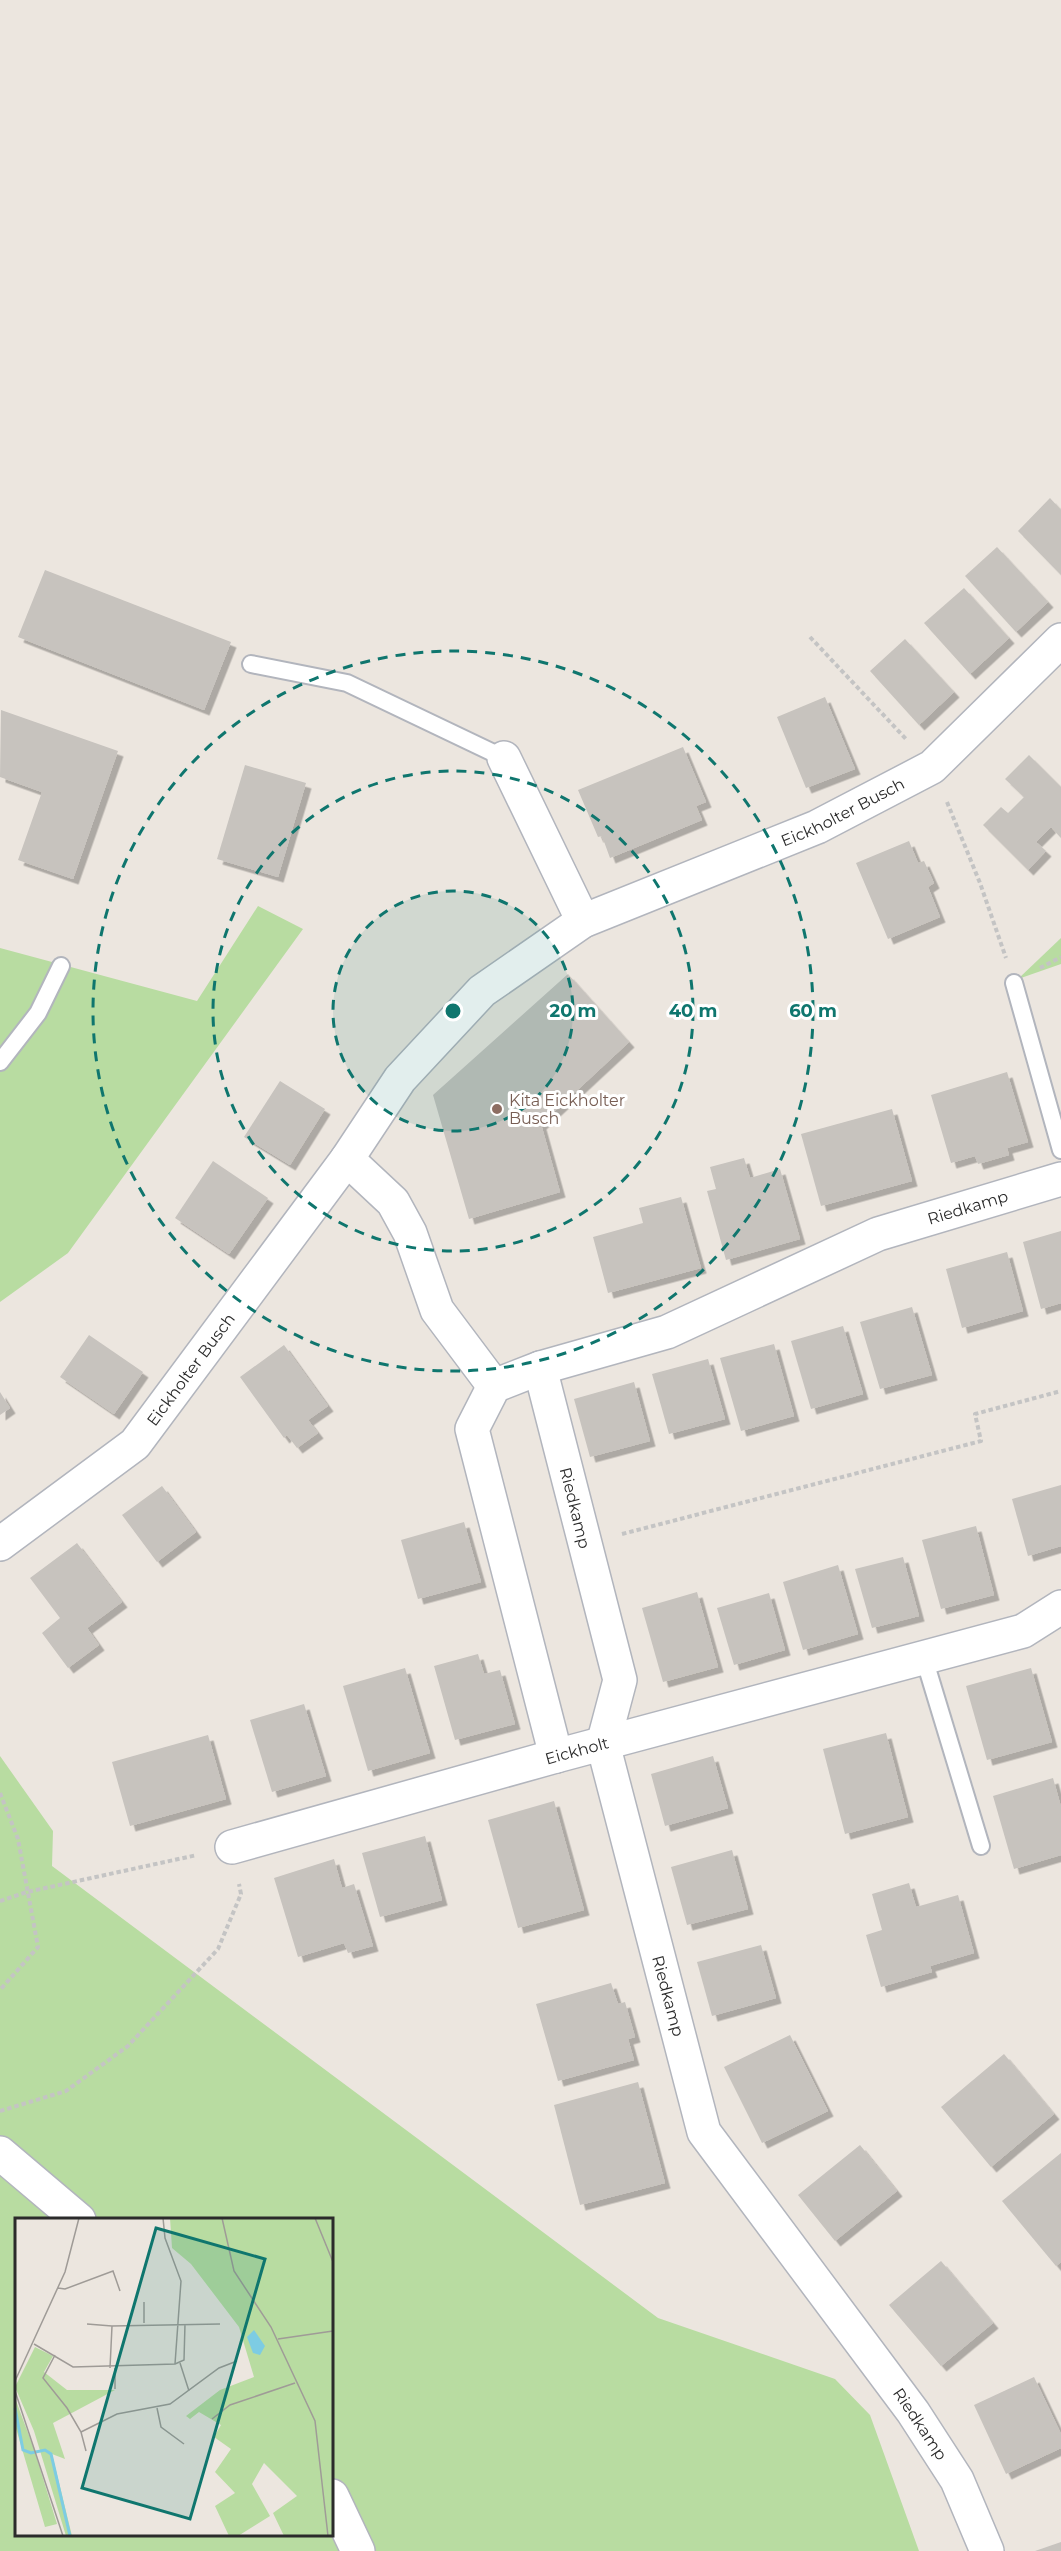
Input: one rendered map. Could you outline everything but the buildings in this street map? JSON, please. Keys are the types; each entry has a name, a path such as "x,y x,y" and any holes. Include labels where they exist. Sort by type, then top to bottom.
{"street":[{"name":"Eickholter Busch","path":"0,1544 135,1444 347,1159 400,1079 482,992 583,921 818,827 932,767 1061,640"},
{"path":"504,758 583,921"},
{"path":"347,1159 393,1202 410,1233 437,1310 494,1386 472,1429 556,1756"},
{"name":"Riedkamp","path":"494,1386 540,1368 667,1332 878,1234 1061,1179"},
{"name":"Riedkamp","path":"540,1368 620,1680 603,1744 704,2132 913,2412 957,2480 987,2551"},
{"name":"Eickholt","path":"232,1847 556,1756 1023,1631 1061,1607"},
{"path":"0,2153 77,2218"},
{"path":"333,2498 358,2551"}],"lane":[{"path":"251,664 347,683 504,758"},
{"path":"0,1062 38,1013 61,966"},
{"path":"1014,983 1061,1150"},
{"path":"924,1658 981,1846"}],"path":[{"path":"810,637 932,767 980,884 1014,983 1061,957"},
{"path":"584,1544 981,1441 975,1414 1061,1391"},
{"path":"0,1793 18,1839 38,1947 0,1990"},
{"path":"0,1901 27,1892 232,1847 241,1894 218,1949 128,2046 66,2091 0,2111"}],"green space":[{"path":"258,906 303,929 68,1253 0,1302 0,948 197,1001"},
{"path":"1061,938 1061,964 1018,979"},
{"path":"0,1756 53,1831 52,1866 658,2318 835,2379 870,2415 919,2551 0,2551"}],"place":[{"name":"Kita Eickholter Busch","path":"497,1109"}]}
